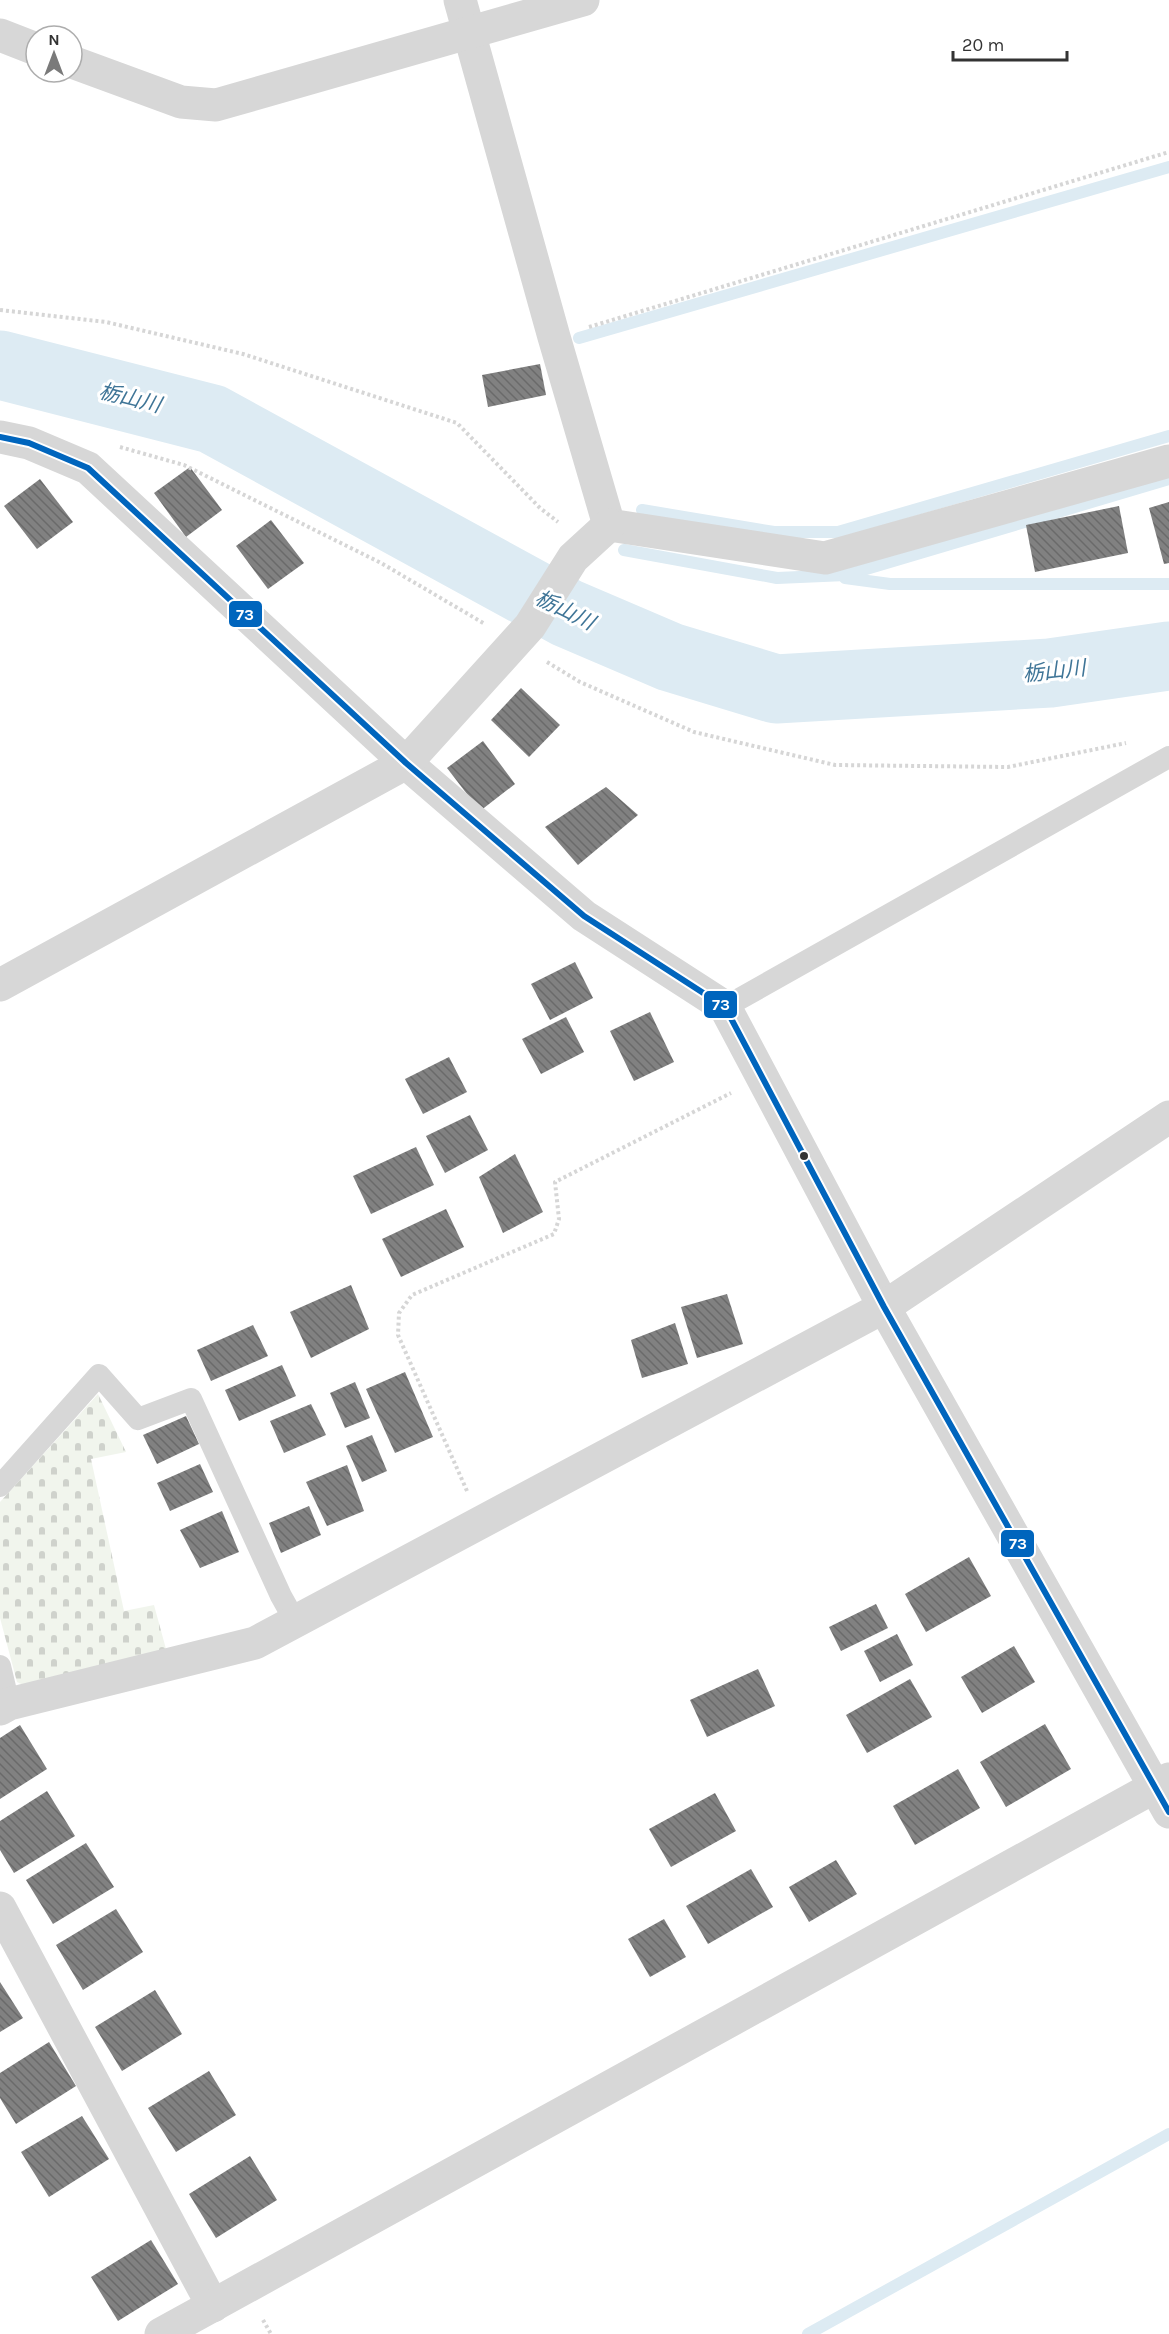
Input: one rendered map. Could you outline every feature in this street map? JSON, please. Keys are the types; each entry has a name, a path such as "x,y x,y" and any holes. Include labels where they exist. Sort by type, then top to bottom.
{"street":[{"path":"0,985 406,763 523,634 589,543 554,337 460,0"},
{"path":"84,66 181,102 216,105 583,0"},
{"path":"0,35 24,44"},
{"path":"0,437 29,443 88,468 406,763 584,916 725,1007 884,1307 1164,1793 161,2334"},
{"path":"589,543 825,558 1169,461"},
{"path":"5,1706 255,1642 884,1307 1169,1117"},
{"path":"0,1908 213,2306"}],"lane":[{"path":"725,1007 1169,757"},
{"path":"0,1486 99,1375 138,1419 191,1399 281,1596 295,1621"},
{"path":"0,1666 5,1706"}],"path":[{"path":"554,337 1169,152"},
{"path":"0,310 106,322 243,354 457,423 540,508 589,543"},
{"path":"110,447 122,447 184,465 523,634 580,682 694,732 835,765 1008,767 1130,742"},
{"path":"481,1522 398,1335 399,1312 412,1295 554,1234 560,1219 555,1182 762,1077"}],"green space":[{"path":"98,1394 126,1452 91,1459 124,1611 154,1605 166,1649 25,1686 17,1682 0,1618 0,1502"}],"building":[{"path":"540,364 546,395 488,407 482,375"},
{"path":"190,467 222,510 186,537 154,493"},
{"path":"40,479 73,522 37,549 4,506"},
{"path":"1169,502 1169,563 1164,564 1149,508"},
{"path":"1119,506 1128,553 1035,572 1026,525"},
{"path":"271,520 304,563 268,589 236,546"},
{"path":"521,688 560,725 529,757 491,720"},
{"path":"483,741 515,784 480,811 447,768"},
{"path":"606,787 638,815 578,865 545,827"},
{"path":"575,962 593,998 550,1020 531,984"},
{"path":"650,1012 674,1062 634,1081 610,1031"},
{"path":"566,1017 584,1052 541,1074 522,1039"},
{"path":"449,1057 467,1092 423,1114 405,1079"},
{"path":"470,1115 488,1150 445,1173 426,1136"},
{"path":"416,1147 434,1185 371,1214 353,1176"},
{"path":"515,1154 543,1212 503,1233 479,1177"},
{"path":"446,1209 464,1247 401,1277 382,1239"},
{"path":"351,1285 369,1329 311,1358 290,1312"},
{"path":"727,1294 743,1344 697,1358 681,1307"},
{"path":"675,1323 688,1364 642,1378 631,1340"},
{"path":"253,1325 268,1356 211,1381 197,1350"},
{"path":"282,1365 296,1396 239,1421 225,1390"},
{"path":"405,1372 433,1437 395,1453 366,1389"},
{"path":"355,1382 370,1418 345,1428 330,1393"},
{"path":"311,1404 326,1435 284,1453 270,1421"},
{"path":"186,1416 199,1444 157,1464 143,1435"},
{"path":"372,1435 387,1471 362,1482 346,1446"},
{"path":"200,1464 213,1492 170,1511 157,1483"},
{"path":"347,1465 364,1511 327,1526 306,1482"},
{"path":"309,1506 321,1535 281,1553 269,1523"},
{"path":"222,1511 239,1552 200,1568 180,1530"},
{"path":"969,1557 991,1596 926,1632 905,1594"},
{"path":"876,1604 888,1628 841,1651 829,1627"},
{"path":"897,1634 913,1665 880,1682 864,1651"},
{"path":"1014,1646 1035,1682 982,1713 961,1677"},
{"path":"758,1669 775,1706 707,1737 690,1700"},
{"path":"910,1679 932,1717 867,1753 846,1715"},
{"path":"1045,1724 1071,1769 1006,1807 980,1762"},
{"path":"20,1725 47,1769 0,1799 0,1738"},
{"path":"958,1769 980,1808 915,1845 893,1806"},
{"path":"47,1791 75,1836 14,1873 0,1850 0,1821"},
{"path":"715,1793 736,1831 671,1867 649,1829"},
{"path":"86,1843 114,1887 53,1924 26,1880"},
{"path":"836,1860 857,1894 809,1922 789,1887"},
{"path":"751,1869 773,1907 708,1944 686,1906"},
{"path":"116,1909 143,1952 83,1990 56,1945"},
{"path":"664,1919 686,1957 650,1977 628,1939"},
{"path":"0,1982 23,2018 0,2032"},
{"path":"155,1990 182,2034 122,2071 95,2027"},
{"path":"49,2042 76,2086 16,2124 0,2098 0,2073"},
{"path":"209,2071 236,2115 176,2152 148,2108"},
{"path":"82,2116 109,2159 49,2197 21,2152"},
{"path":"250,2156 277,2200 216,2238 189,2194"},
{"path":"151,2240 178,2284 118,2321 91,2277"}],"waterway":[{"path":"579,338 1169,167"},
{"name":"栃山川","path":"0,365 212,419 567,613 670,657 776,689 1050,673 1169,656"},
{"path":"642,510 774,532 838,532 1169,436"},
{"path":"624,550 777,578 846,575 1169,479"},
{"path":"845,578 890,584 1169,584"},
{"path":"808,2334 1169,2134"}],"transit line":[{"name":"73","path":"0,437 29,443 88,468 406,763 584,916 725,1007 884,1307 1169,1812"}]}
